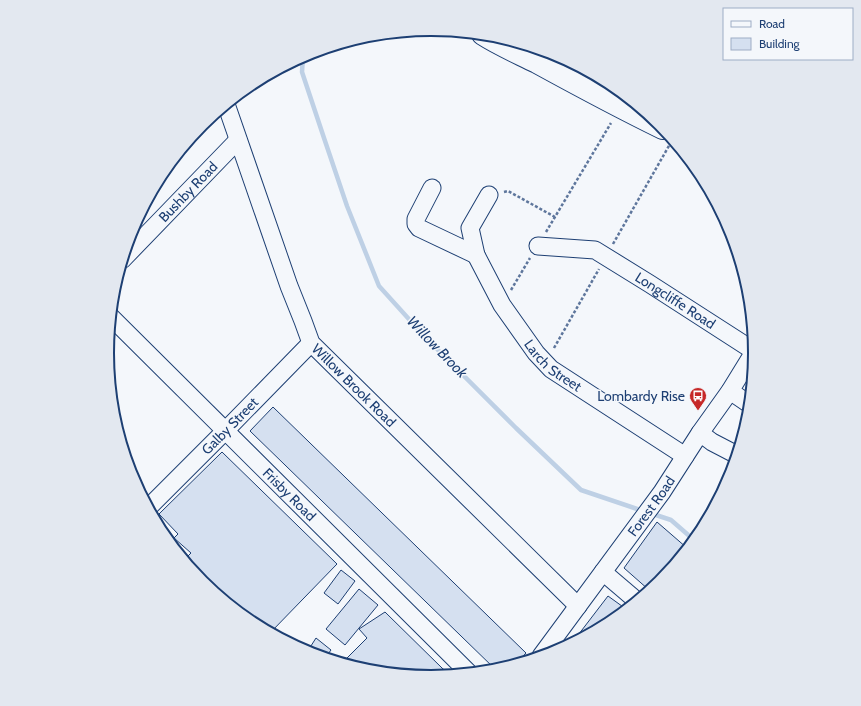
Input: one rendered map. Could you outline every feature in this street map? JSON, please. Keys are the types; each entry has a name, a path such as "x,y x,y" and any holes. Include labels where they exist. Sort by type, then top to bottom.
{"main road":[{"path":"497,43 532,53 634,111"}],"street":[{"name":"Willow Brook Road","path":"228,110 289,286 311,343 578,606"},
{"name":"Bushby Road","path":"130,252 238,140"},
{"path":"432,188 416,219 416,224 419,228 476,255"},
{"name":"Larch Street","path":"489,195 470,228 476,255 502,306 536,352 551,368 686,456"},
{"name":"Longcliffe Road","path":"538,246 595,250 748,348"},
{"name":"Frisby Road","path":"115,321 463,668"},
{"name":"Galby Street","path":"152,504 311,343"},
{"name":"Forest Road","path":"547,648 662,492 748,362"},
{"path":"730,391 744,400"},
{"path":"700,433 712,442 732,452"},
{"path":"603,572 632,597"}],"path":[{"path":"502,306 555,217 634,111"},
{"path":"489,195 508,191 555,217"}],"building":[{"path":"273,407 526,653 524,656 513,659 490,664 250,431"},
{"path":"222,452 337,564 274,629 254,617 206,577 188,556 191,553 174,538 178,534 159,514"},
{"path":"657,522 683,545 669,562 645,586 624,568"},
{"path":"341,570 355,581 338,604 324,593"},
{"path":"359,589 378,605 345,645 326,629"},
{"path":"608,596 621,606 607,617 580,632"},
{"path":"385,612 444,669 430,670 389,667 346,659 367,638 359,629"},
{"path":"316,638 331,650 329,653 311,647"}],"waterway":[{"name":"Willow Brook","path":"303,63 302,72 347,206 379,286 426,338 516,428 581,490 643,511"},
{"name":"Willow Brook","path":"650,513 671,520 689,536"}],"place":[{"name":"Lombardy Rise","path":"698,411"}]}
